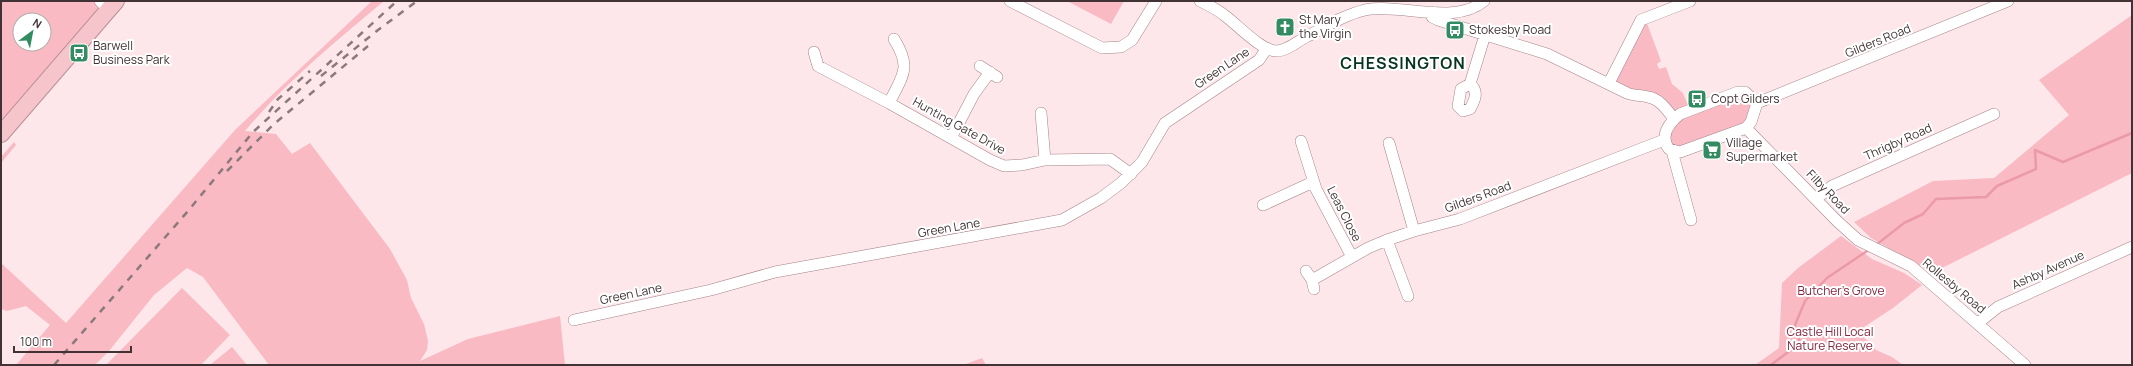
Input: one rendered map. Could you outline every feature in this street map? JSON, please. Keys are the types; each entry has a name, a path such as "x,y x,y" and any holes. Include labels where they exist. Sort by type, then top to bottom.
{"highway":[{"path":"1,134 108,4"}],"street":[{"path":"1010,1 1024,4 1102,48 1121,47 1132,40 1156,1"},
{"path":"1200,1 1224,14 1267,48 1276,51 1282,50 1345,16 1365,10 1390,9 1449,13 1466,10 1484,1"},
{"path":"1609,83 1640,20 1690,1"},
{"name":"Gilders Road","path":"1757,103 2008,1"},
{"path":"1466,10 1467,29"},
{"path":"1431,12 1434,19 1547,54 1636,96 1654,98 1661,103 1674,118"},
{"path":"1470,84 1485,35"},
{"path":"889,103 903,74 905,61 903,53 894,39"},
{"name":"Green Lane","path":"574,320 711,290 775,272 1062,220 1101,198 1131,174 1142,162 1165,123 1259,60 1267,48"},
{"name":"Hunting Gate Drive","path":"814,52 818,66 889,103 990,160 1004,166 1022,165 1046,160 1110,159 1131,174"},
{"path":"951,138 974,94 994,74 980,66"},
{"path":"1672,151 1680,152 1746,128 1751,122 1757,103 1745,92 1738,92 1680,114 1674,118 1666,131 1664,140 1666,145 1672,151 1691,220"},
{"path":"1041,113 1046,160"},
{"name":"Thrigby Road","path":"1816,199 1832,186 1994,114"},
{"name":"Filby Road","path":"1746,128 1837,221 1858,240"},
{"name":"Gilders Road","path":"1311,280 1352,257 1387,240 1414,230 1460,219 1664,140"},
{"name":"Leas Close","path":"1301,141 1313,182 1331,220 1352,257"},
{"path":"1389,143 1414,230"},
{"name":"Leas Close","path":"1271,205 1313,182"},
{"path":"1387,240 1403,292"},
{"name":"Rollesby Road","path":"1858,240 1911,266 2025,365"},
{"name":"Ashby Avenue","path":"1978,323 1998,307 2132,247"}],"green space":[{"path":"1,1 94,1 102,9 23,99 1,120"},
{"path":"372,1 384,1 329,47 294,79 260,113 245,131 276,134 292,154 310,143 390,249 407,280 411,298 424,324 428,341 427,350 420,361 468,339 560,316 565,365 269,365 203,277 187,268 154,295 109,351 95,365 16,365 50,325 26,306 7,311 1,309 1,263 66,323 235,130"},
{"path":"1067,1 1124,1 1111,24"},
{"path":"2132,15 2132,173 1932,273 1871,238 1854,222 1933,181 1994,178 2069,115 2039,80"},
{"path":"1645,18 1661,61 1657,64 1659,69 1666,67 1672,84 1683,93 1690,110 1738,92 1752,97 1751,122 1683,151 1666,145 1674,118 1661,103 1609,83"},
{"path":"14,142 16,145 1,163 1,157"},
{"name":"Butcher's Grove","path":"1841,236 1872,259 1904,273 1922,285 1893,308 1858,331 1876,350 1892,357 1903,365 1755,365 1779,348 1782,283 1798,268"},
{"path":"182,288 230,335 201,365 106,365"},
{"path":"232,347 247,365 210,365"},
{"path":"982,358 986,365 963,365"}],"waterway":[{"path":"1876,245 1904,223 1923,214 1936,199 1986,197 1997,186 2036,169 2035,150 2063,162 2132,133"},
{"path":"1771,365 1800,343 1795,325 1805,301 1827,278 1870,249"}],"railway":[{"path":"54,365 188,211 253,132 397,1"},
{"path":"321,76 417,1"},
{"path":"227,171 274,124 368,46"},
{"path":"269,112 278,99 310,71"}],"place":[{"name":"St Mary the Virgin","path":"1285,27"},
{"name":"Stokesby Road","path":"1455,30"},
{"name":"Barwell Business Park","path":"79,53"},
{"name":"Copt Gilders","path":"1697,99"},
{"name":"Village Supermarket","path":"1712,150"}],"district":[{"name":"CHESSINGTON","path":"1403,63"}],"park label":[{"name":"Castle Hill Local Nature Reserve","path":"1830,339"}]}
